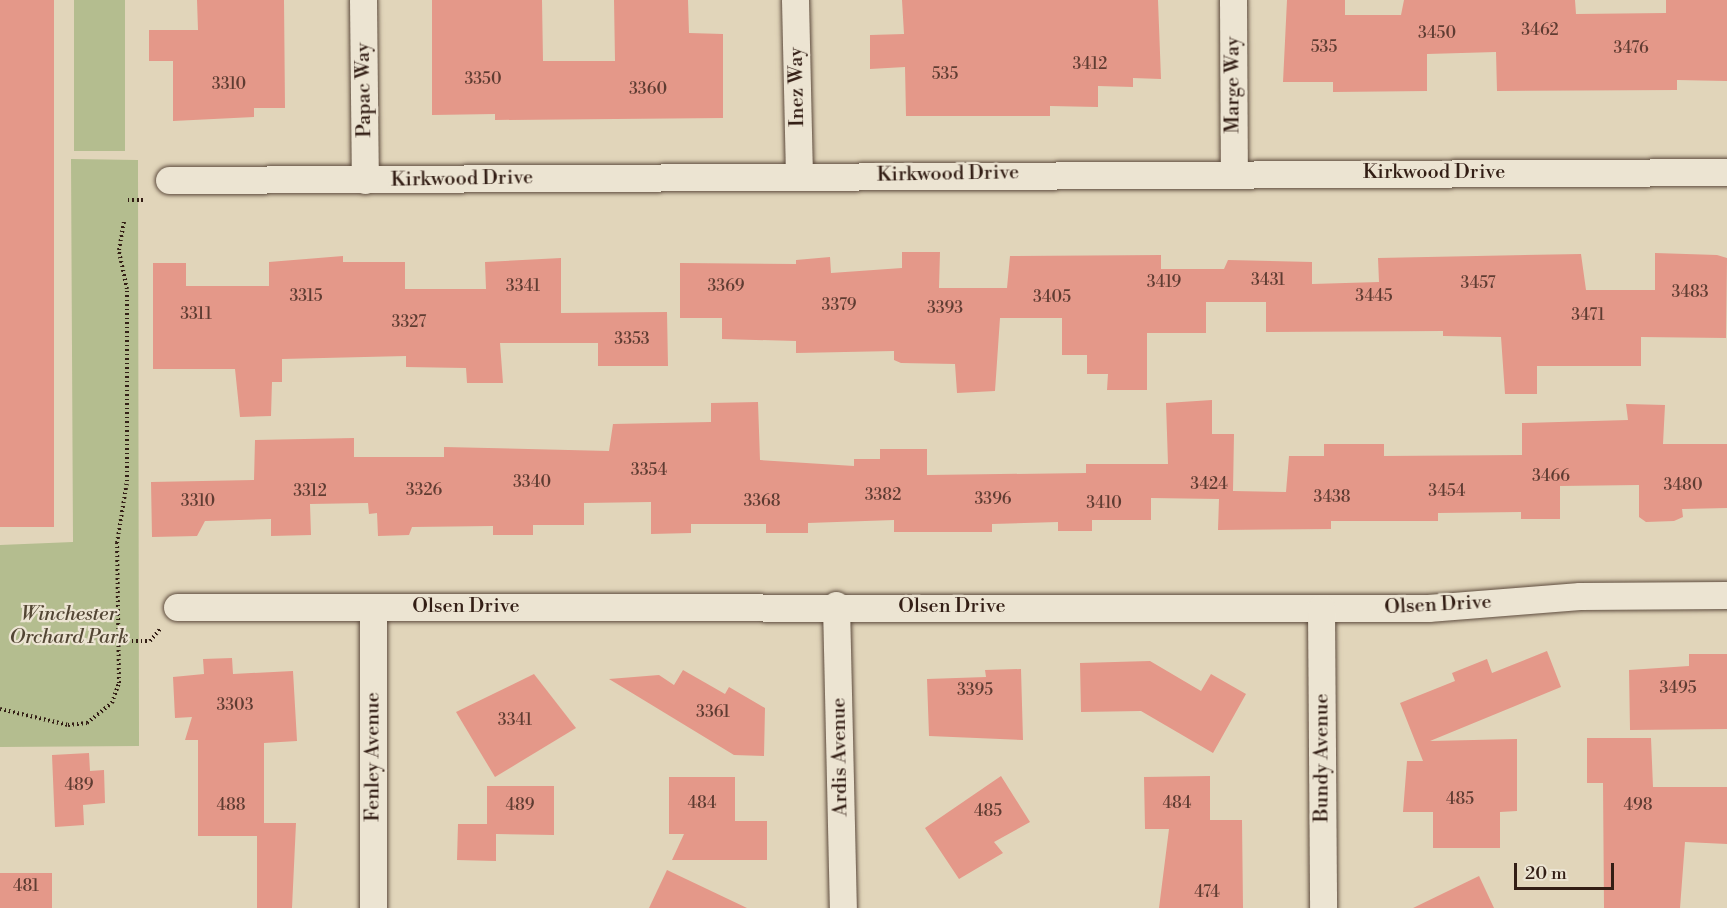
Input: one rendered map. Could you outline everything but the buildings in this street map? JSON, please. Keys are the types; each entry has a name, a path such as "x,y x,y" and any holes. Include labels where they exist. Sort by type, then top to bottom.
{"street":[{"name":"Papac Way","path":"363,0 365,180"},
{"name":"Inez Way","path":"795,0 799,175"},
{"name":"Marge Way","path":"1233,0 1234,171"},
{"name":"Kirkwood Drive","path":"169,180 1234,171 1727,172"},
{"name":"Olsen Drive","path":"177,607 836,605 1321,608 1727,595"},
{"name":"Ardis Avenue","path":"836,605 843,908"},
{"name":"Fenley Avenue","path":"373,607 373,908"},
{"name":"Bundy Avenue","path":"1321,608 1323,908"}],"path":[{"path":"0,709 68,725 101,717 119,683 117,543 127,481 127,289 119,250 124,221"},
{"path":"118,641 150,641 177,607"}],"green space":[{"path":"74,0 125,0 125,151 74,151"},
{"name":"Winchester Orchard Park","path":"71,159 138,160 139,746 0,747 0,545 73,542"}]}
